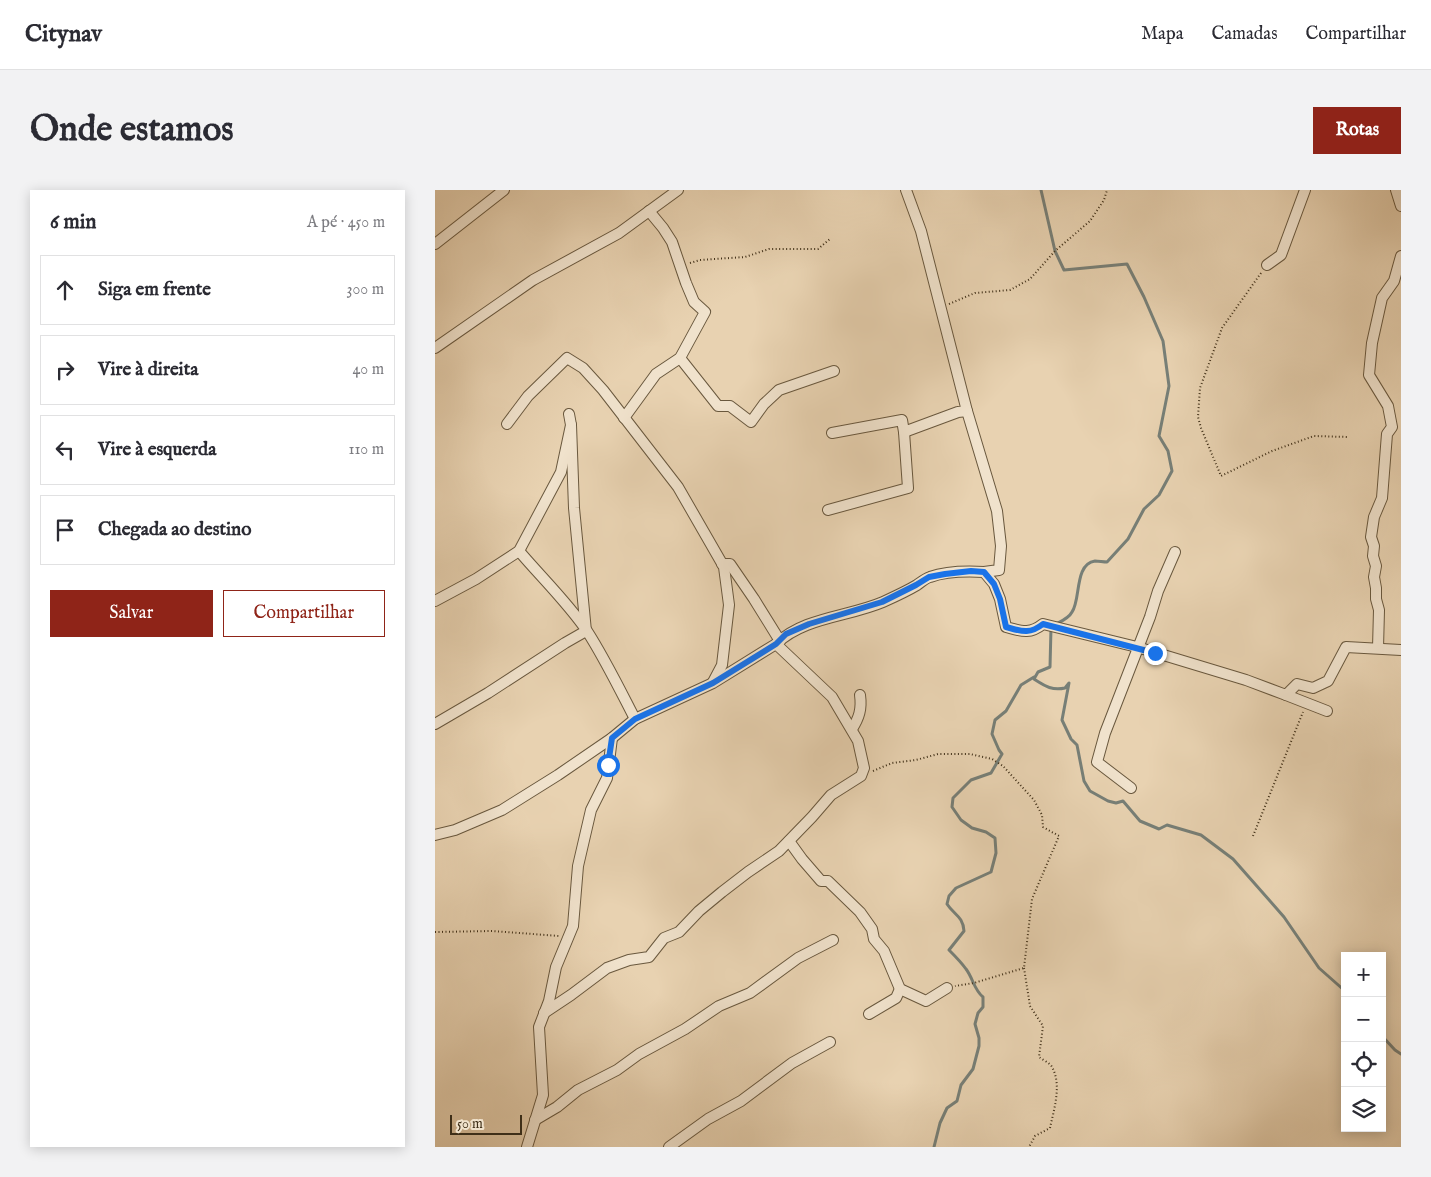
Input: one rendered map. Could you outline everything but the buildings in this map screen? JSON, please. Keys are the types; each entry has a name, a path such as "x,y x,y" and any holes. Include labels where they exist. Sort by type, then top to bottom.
{"street":[{"path":"435,244 504,190"},
{"path":"435,348 533,280 619,233 678,190"},
{"path":"435,835 455,830 502,810 558,775 612,738 635,719 713,683 778,642 786,634 809,624 882,602 929,577 999,570 1001,546 997,511 967,411 921,231 906,190"},
{"path":"1267,265 1281,255 1305,190"},
{"path":"1396,190 1401,206"},
{"path":"624,418 656,374 680,358 705,312 694,302 672,242 649,211"},
{"path":"1378,648 1379,610 1375,599 1374,577 1377,566 1373,556 1374,546 1371,537 1374,517 1382,498 1387,434 1392,427 1387,406 1369,376 1372,343 1382,298 1394,281 1401,256"},
{"path":"507,424 528,396 567,358 583,368 603,390 678,487 723,564 729,605 722,665 713,683"},
{"path":"680,358 718,406 730,406 751,422 764,404 779,390 834,371"},
{"path":"903,432 958,412 967,411"},
{"path":"569,414 574,508 586,631"},
{"path":"827,510 908,488 902,420 832,434"},
{"path":"435,600 476,579 519,551 561,472 571,425"},
{"path":"519,551 559,596 586,631 635,719"},
{"path":"1131,788 1097,762 1105,733 1150,617 1158,591 1175,552"},
{"path":"544,1013 607,968 629,960 649,957 664,938 679,932 699,911 779,851 831,795 861,776 864,768 858,741 832,697 778,642 755,599 730,564 723,564"},
{"path":"984,572 994,584 1000,599 1006,627 1025,632 1037,629 1043,624 1137,648 1246,680 1327,711"},
{"path":"435,724 586,631"},
{"path":"1286,695 1297,684 1313,688 1328,681 1346,647 1401,650"},
{"path":"851,730 858,719 861,704 860,695"},
{"path":"527,1147 543,1095 539,1027 549,1001 556,966 573,926 578,866 591,810 607,778 612,738"},
{"path":"789,841 821,881 827,880 861,912 872,929 874,939 884,950 900,989 925,1001 947,988"},
{"path":"535,1120 578,1090 617,1070 639,1054 685,1029 719,1006 750,993 798,958 833,940"},
{"path":"869,1014 896,998 900,989"},
{"path":"669,1147 708,1119 741,1101 792,1063 830,1042"}],"path":[{"path":"940,308 975,293 1010,290 1029,279 1055,251 1090,221 1104,200 1107,190"},
{"path":"680,266 700,260 745,257 769,249 818,249 830,239"},
{"path":"1267,265 1222,328 1199,388 1198,417 1221,476 1272,451 1314,436 1348,438"},
{"path":"1253,836 1306,703"},
{"path":"861,776 892,763 916,760 938,754 970,754 992,759 1003,766 1034,800 1042,814 1043,827 1059,836 1032,899 1023,968 1030,1006 1043,1026 1039,1057 1051,1066 1056,1080 1056,1097 1050,1128 1035,1136 1029,1147"},
{"path":"435,932 492,931 569,936"},
{"path":"947,988 974,983 1023,968"}],"waterway":[{"path":"1041,190 1055,251 1064,270 1127,264 1144,297 1163,341 1169,386 1159,436 1168,451 1172,471 1159,495 1144,509 1128,539 1107,562 1095,561 1088,564 1084,569 1075,606 1071,614 1056,624"},
{"path":"1051,628 1050,667 1038,672 1034,679 1045,686 1056,689 1065,688 1069,683 1062,720 1071,739 1077,745 1084,781 1090,791 1108,801 1116,803 1123,801 1140,821 1159,829 1167,825 1201,835 1233,859 1284,917 1319,968 1341,987"},
{"path":"934,1147 940,1123 947,1108 957,1101 961,1085 973,1069 979,1046 975,1024 978,1013 983,1007 983,997 966,969 949,950 964,931 962,922 947,904 949,896 956,888 991,872 996,853 995,838 986,832 972,828 961,820 952,807 953,798 971,780 991,773 1002,754 992,734 995,720 1006,711 1021,685 1034,677"},
{"path":"1386,1040 1401,1054"}],"route":[{"path":"608,765 612,738 635,719 713,683 776,644 786,634 809,624 882,602 929,577 971,571 984,572 994,584 1000,599 1006,627 1025,632 1037,629 1043,624 1155,653"}]}
